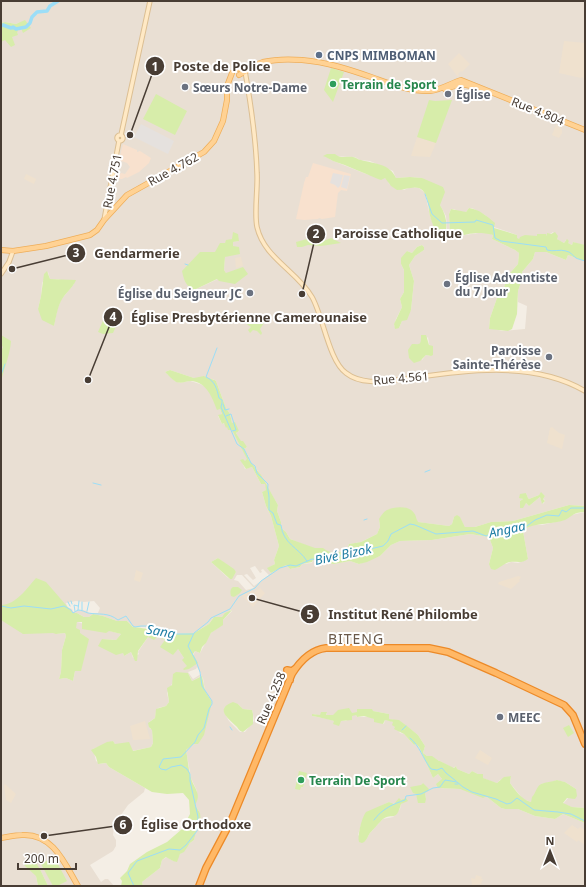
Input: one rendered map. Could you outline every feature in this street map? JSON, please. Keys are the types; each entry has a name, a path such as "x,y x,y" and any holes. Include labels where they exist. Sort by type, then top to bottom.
{"highway":[{"name":"Rue 4.258","path":"199,886 206,868 232,819 296,668 303,660 317,650 326,648 429,648 443,650 562,704 573,715 585,744"}],"main road":[{"name":"Rue 4.751","path":"104,220 120,141 123,139 123,136 121,135 150,1"},
{"path":"236,75 239,71 237,69 244,69 264,62 275,60 313,61 346,69 408,88 424,91 441,88 461,81"},
{"path":"236,75 266,63 296,62 333,68 418,93 434,93 461,81"},
{"name":"Rue 4.561","path":"245,71 257,172 256,222 258,232 264,244 272,254 307,288 316,305 334,355 344,372 359,380 374,381 487,370 535,373 557,378 585,391"},
{"path":"236,75 246,79"},
{"name":"Rue 4.762","path":"1,250 12,251 46,246 90,235 97,230 127,195 197,157 209,148 214,141 223,121 227,100 227,86 236,75"},
{"name":"Rue 4.804","path":"461,81 585,131"},
{"path":"1,274 9,262 12,251"},
{"path":"1,838 27,835 37,837 45,841 56,850 78,886"}],"shaded area":[{"path":"1,1 585,1 585,246 573,242 572,245 567,243 569,241 566,240 564,243 558,240 553,232 547,236 545,234 525,236 517,239 517,235 494,227 485,215 472,208 469,208 466,212 451,209 449,214 450,235 452,237 485,232 493,235 492,239 519,253 518,264 510,273 503,291 497,298 490,318 489,329 502,331 525,329 527,306 518,302 518,291 523,276 522,272 533,259 535,252 546,252 566,260 568,255 584,261 585,258 585,506 569,505 513,521 491,522 475,527 465,527 460,518 454,517 452,524 449,526 417,522 416,518 379,519 380,527 377,534 361,542 349,544 347,550 340,552 327,552 320,548 315,549 290,539 286,532 281,528 281,522 277,511 278,505 256,468 248,459 249,457 244,449 247,447 241,442 236,433 239,431 232,423 230,414 226,408 216,381 213,379 194,378 170,370 165,372 175,381 180,383 190,381 206,387 220,409 222,414 218,416 222,424 224,423 232,429 248,460 241,460 245,469 252,467 261,484 265,484 267,490 262,492 271,516 279,546 274,560 275,564 268,568 271,573 286,565 290,569 300,567 302,564 312,563 313,560 318,560 325,563 327,561 334,564 350,561 359,564 380,556 391,545 400,541 432,540 470,534 489,537 493,548 489,564 506,564 511,562 518,563 528,559 523,531 525,529 532,525 542,525 564,520 571,515 585,512 585,808 572,807 563,804 576,789 565,782 557,780 541,784 531,802 523,799 510,783 511,776 500,780 497,783 482,778 483,774 478,774 472,771 469,774 457,769 456,766 453,768 431,756 427,756 423,753 425,746 418,735 400,721 389,719 389,714 373,711 333,715 326,715 327,713 320,716 314,714 312,716 334,721 346,721 352,715 356,715 357,717 370,717 384,724 385,720 391,721 400,733 404,734 414,745 416,744 419,747 433,778 438,774 442,779 438,788 460,789 487,797 501,808 505,809 518,809 535,816 555,819 563,814 585,823 585,886 143,886 142,882 160,868 162,860 167,857 173,861 194,840 200,813 195,805 197,791 191,778 186,750 194,744 212,702 205,691 203,678 201,676 192,681 188,673 173,674 173,682 167,693 169,702 166,706 158,708 155,718 149,722 150,729 152,729 153,743 151,747 132,751 115,744 113,741 93,749 96,761 100,764 106,763 109,767 145,788 144,792 128,805 121,815 112,822 114,826 113,835 116,840 116,846 113,851 90,865 101,882 108,879 114,886 48,886 40,869 36,876 38,886 1,886 1,26 10,28 20,22 16,24 5,22 1,23","holes":["326,156 355,157 360,160 370,161 393,171 396,178 422,178 440,201 440,205 446,216 447,230 445,235 439,237 436,232 430,216 425,193 419,188 411,187 404,190 389,184 388,180 366,174 331,160","232,239 239,241 232,242 233,247 225,257 224,270 226,273 218,279 194,290 200,252 215,253 225,243","422,245 424,247 424,250 415,256 409,265 414,281 411,310 402,321 399,328 394,326 402,307 400,299 404,292 404,270 401,264 407,251 412,253 417,247","48,272 50,279 58,279 74,284 61,300 57,310 54,326 38,309 42,283","428,337 431,356 426,355 422,360 414,344 420,344","526,493 529,499 541,493 545,496 543,499 545,500 544,503 542,504 540,497 529,506 526,503 521,506 520,501","218,558 236,572 230,579 227,577 211,562","255,566 260,573 263,569 269,575 254,586 244,575 247,574 253,580 256,578 250,568","237,575 242,575 254,588 246,590 238,581 234,580","76,601 94,601 100,608 98,613 89,613 82,610 73,612 72,609 67,607 66,603","231,610 232,611 223,620 223,624 211,633 200,653 195,651 189,669 178,649 161,647 165,640 158,635 148,637 138,652 139,654 133,658 131,652 124,656 123,653 102,639 116,640 121,634 77,622 75,628 79,633 81,671 75,671 73,681 66,678 59,679 61,672 62,650 66,636 65,633 56,634 77,613 84,617 89,617 93,614 117,621 127,621 133,627 145,627 149,630 153,628 157,630 162,629 179,634 194,633 209,624 213,618 222,617","197,667 201,674 193,679 188,672 196,669","238,704 243,709 252,710 254,721 245,732 240,732 229,721 224,712 224,708","423,783 426,799 418,800 416,794","401,800 404,802 401,804 400,809 393,817 383,819 365,841 358,835 361,825 381,806 389,802 393,804"]},
{"path":"564,41 585,43 584,78 559,73"},
{"path":"459,53 470,64 458,74 458,77 448,64"},
{"path":"141,124 174,141 168,154 134,137"},
{"path":"556,125 562,129 562,133 559,138 552,135"},
{"path":"417,137 436,143 430,157 411,156"},
{"path":"123,144 137,150 137,152 140,151 151,158 149,163 139,172 127,178 116,179 117,174 125,174 130,167 127,163 119,160"},
{"path":"313,163 351,174 347,191 341,190 338,193 335,217 304,220 296,219 304,183"},
{"path":"333,173 343,175 338,188 330,183"},
{"path":"26,174 36,179 34,184 24,179"},
{"path":"344,175 350,176 347,189 341,187"},
{"path":"241,257 243,266 236,268 235,258"},
{"path":"552,427 559,433 565,435 562,449 547,443 550,428"},
{"path":"136,570 143,573 140,582 134,580"},
{"path":"518,576 521,577 519,580 520,581 511,589 498,584 499,582"},
{"path":"260,588 265,593 253,607 242,596 250,589 254,592"},
{"path":"145,721 150,739 133,740 130,726"},
{"path":"480,750 492,758 488,765 475,758"},
{"path":"5,784 16,794 11,803 6,800"},
{"path":"572,825 578,829 580,827 585,830 585,845 578,840 577,842 564,833"},
{"path":"476,875 482,877 481,879 483,879 481,884 472,885 471,878 475,879"}],"green space":[{"path":"25,20 31,28 23,33 21,28 17,29 18,35 12,37 15,45 11,47 5,40 1,42 1,23 5,22 16,24"},
{"path":"331,68 344,72 333,102 324,90"},
{"path":"156,94 187,111 175,135 143,119"},
{"path":"429,100 452,100 436,143 417,137"},
{"path":"327,154 335,154 341,157 354,157 360,160 376,163 390,169 396,178 422,178 443,187 445,192 440,205 446,220 445,235 439,237 436,232 430,216 428,200 422,190 414,187 397,190 391,186 385,178 381,180 378,179 323,156"},
{"path":"469,208 480,212 489,218 495,223 494,228 517,235 517,238 519,239 525,235 537,236 537,234 546,234 547,236 547,233 551,234 555,232 558,236 557,239 564,243 567,239 569,241 568,243 572,245 573,242 585,245 584,261 568,255 566,260 546,252 535,252 533,259 522,272 523,276 518,291 517,314 512,329 508,331 489,329 490,318 497,298 503,291 510,273 518,264 519,253 492,239 493,235 477,233 452,238 450,235 449,214 451,209 466,212"},
{"path":"233,232 238,234 239,241 233,242 233,246 239,247 240,254 225,257 224,270 226,273 243,267 248,274 235,284 219,281 217,279 194,290 191,288 185,282 182,271 200,252 215,252 220,243 225,243 226,240 232,239"},
{"path":"311,238 317,242 321,242 331,238 341,243 297,247 296,242"},
{"path":"422,245 424,250 415,256 409,265 414,281 411,310 407,320 402,321 399,328 395,329 394,324 402,307 400,299 404,292 404,270 401,264 401,258 407,251 412,253 417,247"},
{"path":"47,271 50,279 76,280 61,301 54,326 42,320 38,309 44,274"},
{"path":"105,316 119,320 113,333 103,334 98,332"},
{"path":"252,316 258,318 262,316 264,323 260,329 262,333 261,335 257,331 253,330 250,333 248,330 251,327 245,323"},
{"path":"1,335 11,341 1,382 1,351 3,347 1,345"},
{"path":"421,335 426,335 429,345 433,346 433,355 426,355 420,361 414,363 409,358 408,350 412,344 420,344"},
{"path":"170,370 194,378 204,376 216,381 226,408 230,414 232,423 235,422 239,431 236,433 247,447 244,449 249,458 248,459 261,475 278,505 277,511 281,522 281,528 286,532 290,539 315,548 323,548 335,552 347,550 349,544 361,542 377,534 380,527 379,519 382,514 393,508 405,508 412,510 418,522 449,526 452,524 454,517 457,515 460,517 465,527 475,527 491,522 513,521 569,505 585,506 585,512 576,513 560,522 536,525 527,528 523,531 528,559 526,561 504,564 495,570 491,569 489,564 493,548 489,537 470,534 432,540 400,541 391,545 380,556 359,564 350,561 334,564 326,561 324,564 318,563 317,560 313,560 312,562 302,564 300,567 290,569 286,565 271,573 267,568 275,564 274,560 279,546 271,516 262,492 266,490 265,484 261,484 252,467 246,469 240,460 243,459 245,461 247,459 232,430 228,430 224,423 222,424 218,415 222,414 220,409 217,410 208,391 197,382 176,382 165,372"},
{"path":"541,492 545,496 543,499 545,501 542,504 540,497 529,506 526,503 523,508 520,508 520,501 523,499 519,498 520,494 526,493 529,499 539,495"},
{"path":"218,558 236,572 232,579 230,579 211,562"},
{"path":"36,578 46,582 73,613 77,613 84,617 89,617 93,614 117,621 127,621 133,627 151,630 153,628 157,630 170,630 176,634 194,633 209,624 214,617 222,617 225,613 232,610 223,620 223,625 211,633 200,653 195,651 193,654 198,663 189,669 184,670 183,669 187,666 182,660 184,658 178,649 173,655 160,647 165,640 158,636 154,640 148,637 138,651 137,661 135,661 131,652 124,656 123,653 116,655 98,646 102,639 116,640 121,634 109,631 106,633 82,629 82,622 77,622 76,628 80,630 80,633 89,639 81,671 75,671 73,681 66,678 59,679 61,672 62,650 66,636 65,633 23,634 1,620 1,605 12,602 16,599"},
{"path":"233,587 238,587 242,590 234,597 231,596 230,593"},
{"path":"176,672 188,673 192,681 202,676 205,691 212,702 204,735 198,744 194,744 186,750 190,775 198,794 195,805 200,813 201,823 197,828 194,840 184,852 180,854 177,862 166,857 162,860 160,868 142,882 143,886 121,886 122,881 120,878 127,871 130,864 147,852 167,842 182,829 190,814 189,800 183,793 167,794 152,792 109,767 106,763 98,764 96,757 91,750 107,742 113,741 115,744 129,742 133,751 151,747 153,743 152,730 148,723 155,718 156,709 166,706 169,702 167,688 172,685 173,674"},
{"path":"233,702 238,704 243,709 252,710 253,724 243,732 224,713 225,707"},
{"path":"349,708 352,713 357,712 357,709 372,709 373,711 389,714 389,719 399,720 418,735 425,746 423,753 427,756 432,756 454,768 456,766 457,769 469,774 472,771 478,774 483,774 483,778 497,783 504,777 511,776 510,783 514,789 527,801 531,802 532,797 541,784 557,780 565,782 576,789 577,796 575,799 567,798 563,803 572,807 585,808 585,823 563,814 555,819 535,816 518,809 505,809 501,808 487,797 483,798 460,789 438,788 436,784 442,779 438,774 433,778 419,747 416,744 414,745 404,734 394,729 395,727 392,725 393,722 385,720 383,724 374,722 374,719 364,716 357,717 356,715 352,716 352,720 341,721 339,726 333,724 334,721 312,716 312,714 320,715 321,712 327,712 326,715 333,715 338,710"},
{"path":"569,725 574,733 568,737 563,728"},
{"name":"Terrain De Sport","path":"299,771 307,773 303,787 301,787 300,790 295,789"},
{"path":"423,783 429,789 425,793 425,803 418,803 416,794 413,793 410,787 421,785"},
{"path":"399,798 401,800 406,798 408,801 401,804 399,810 394,816 389,816 383,819 365,841 362,843 359,842 360,827 366,812 389,802 394,804"},
{"path":"54,857 67,881 57,886 53,886 41,864"},
{"path":"30,860 34,860 48,886 38,886 36,876 24,865"}],"waterway":[{"path":"1,26 3,25 16,29 26,27 37,12 47,11 50,6 58,1"},
{"path":"425,194 432,214 442,223 475,222 476,220 493,225 495,238 501,241 546,247 549,251 566,251 576,258 585,261"},
{"name":"Bivé Bizok","path":"217,348 206,377 214,383 219,398 222,400 221,407 237,444 244,449 251,463 255,466 257,473 268,484 269,510 273,513 277,524 281,525 285,537 307,561"},
{"name":"Sang","path":"1,375 5,364"},
{"name":"Bivé Bizok","path":"223,404 225,410 229,409"},
{"path":"226,416 231,414 236,430 232,431"},
{"path":"425,472 430,470"},
{"path":"93,483 101,485"},
{"name":"Sang","path":"134,886 128,873 137,861 169,849 180,850 197,831 198,817 190,781 190,774 187,769 181,765 171,767 166,770 159,767 163,759 181,757 195,742 198,735 204,728 212,701 202,686 200,672 188,646 194,633 211,618 230,609 239,596 255,588 261,581 280,568 290,565 296,566 312,559 321,560 383,546 388,541 391,534 410,524 436,534 473,531 486,536 503,529 524,528 535,520 547,515 559,516 562,510 566,512 571,508 585,508"},
{"path":"78,610 79,601"},
{"path":"68,602 70,606"},
{"path":"82,602 82,610"},
{"path":"87,611 89,602"},
{"path":"75,611 74,605 78,606"},
{"name":"Sang","path":"1,606 11,608 24,606 51,609 64,606 73,613 79,610 88,613 111,616 118,620 126,616 135,627 153,626 170,630 177,634 193,634"},
{"path":"402,730 406,726"},
{"path":"410,738 431,769 437,770 442,768 456,781"},
{"path":"374,820 388,807 405,800 406,796 421,794 433,788 440,787 445,780 457,782 472,792 507,804 511,803 517,798 534,810 571,814 585,821"}],"place":[{"name":"CNPS MIMBOMAN","path":"319,55"},
{"name":"Terrain de Sport","path":"333,84"},
{"name":"Sœurs Notre-Dame","path":"185,87"},
{"name":"Église","path":"448,94"},
{"name":"Poste de Police","path":"130,135"},
{"name":"Gendarmerie","path":"12,269"},
{"name":"Église Adventiste du 7 Jour","path":"447,284"},
{"name":"Église du Seigneur JC","path":"250,293"},
{"name":"Paroisse Catholique","path":"302,294"},
{"name":"Paroisse Sainte-Thérèse","path":"549,357"},
{"name":"Église Presbytérienne Camerounaise","path":"88,380"},
{"name":"Institut René Philombe","path":"252,598"},
{"name":"MEEC","path":"500,717"},
{"name":"Terrain De Sport","path":"301,780"},
{"name":"Église Orthodoxe","path":"44,836"}],"district":[{"name":"BITENG","path":"356,638"}],"water label":[{"name":"Angaa","path":"507,529"}]}
